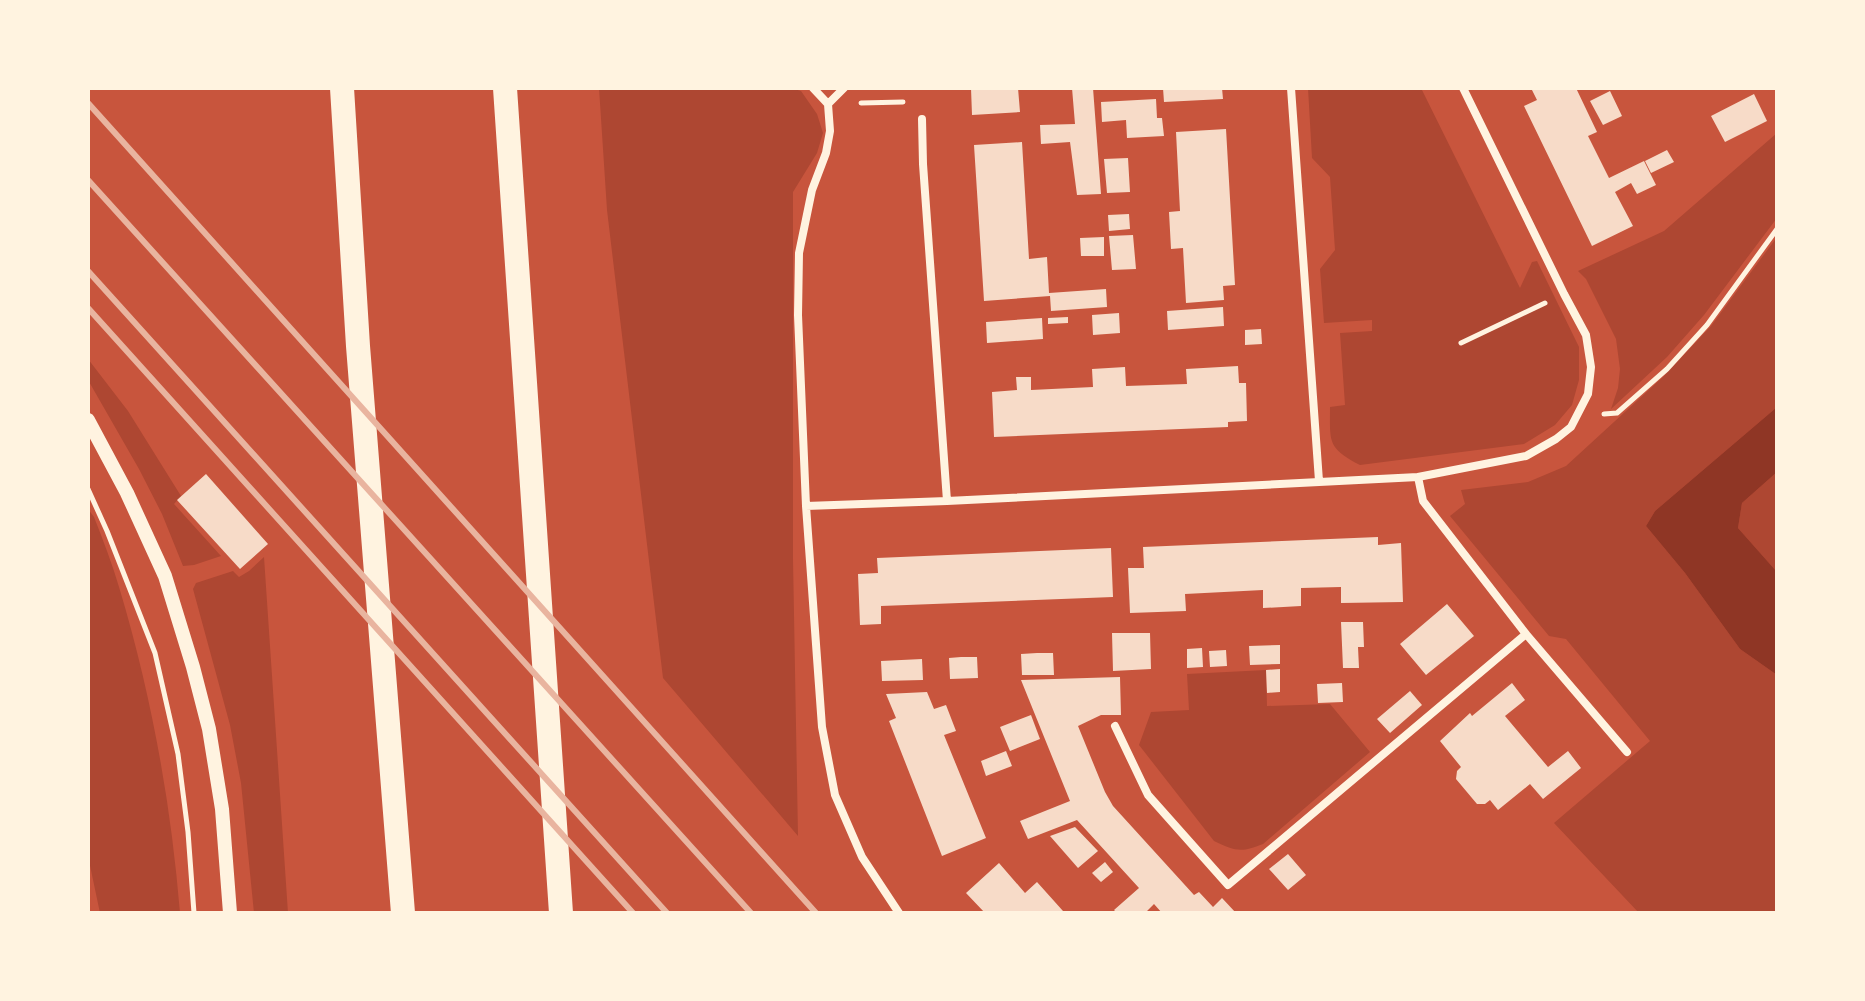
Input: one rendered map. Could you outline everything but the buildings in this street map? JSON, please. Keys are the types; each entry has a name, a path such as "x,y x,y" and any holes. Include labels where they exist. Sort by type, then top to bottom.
{"highway":[{"path":"342,88 358,346 403,913"},
{"path":"505,88 561,913"}],"street":[{"path":"813,88 828,104 830,131 826,153 812,190 799,253 798,315 806,506 822,727 835,795 862,857 899,913"},
{"path":"828,104 844,88"},
{"path":"1291,88 1319,481"},
{"path":"806,506 1418,477 1526,456 1556,439 1571,427 1588,394 1591,367 1586,335 1463,88"},
{"path":"922,119 947,501"},
{"path":"88,420 127,493 165,576 193,667 209,729 222,809 230,913"},
{"path":"1418,477 1423,501 1526,634 1627,752"},
{"path":"1115,726 1148,795 1228,885 1526,634"}],"path":[{"path":"828,104 922,102 922,119"},
{"path":"1579,415 1617,413 1667,369 1707,325 1777,229"},
{"path":"1461,343 1564,294"},
{"path":"88,489 155,653 178,754 194,913"}],"shaded area":[{"path":"599,88 791,88 801,91 817,114 823,133 817,153 793,192 793,559 798,836 663,678 607,210"},
{"path":"1308,88 1421,88 1520,288 1532,262 1537,261 1579,347 1579,380 1572,405 1555,425 1524,444 1360,465 1336,448 1331,436 1330,407 1345,405 1340,333 1372,331 1372,320 1324,323 1320,269 1335,250 1330,177 1312,158"},
{"path":"1777,133 1777,218 1704,315 1667,357 1611,409 1620,369 1616,339 1586,279 1578,271 1664,231"},
{"path":"1777,237 1777,407 1655,511 1646,526 1685,573 1740,649 1777,675 1777,913 1639,913 1554,823 1650,741 1566,639 1549,636 1450,516 1465,504 1461,490 1528,482 1566,466 1663,377 1711,326"},
{"path":"88,359 128,411 181,496 174,504 221,556 183,566 162,514 88,380"},
{"path":"1777,407 1777,472 1742,503 1738,528 1777,572 1777,675 1740,649 1685,573 1646,526 1655,511"},
{"path":"1777,472 1777,572 1738,528 1742,503"},
{"path":"88,509 94,517 113,569 141,667 165,789 180,913 100,913 88,856"},
{"path":"264,557 288,913 254,913 241,783 230,725 193,589 196,583 233,571 239,577"},
{"path":"1266,670 1267,706 1330,704 1370,752 1263,844 1238,850 1214,841 1139,745 1151,712 1189,710 1187,674"}],"railway":[{"path":"88,103 816,913"},
{"path":"88,180 751,913"},
{"path":"88,271 667,913"},
{"path":"88,308 633,913"}]}
